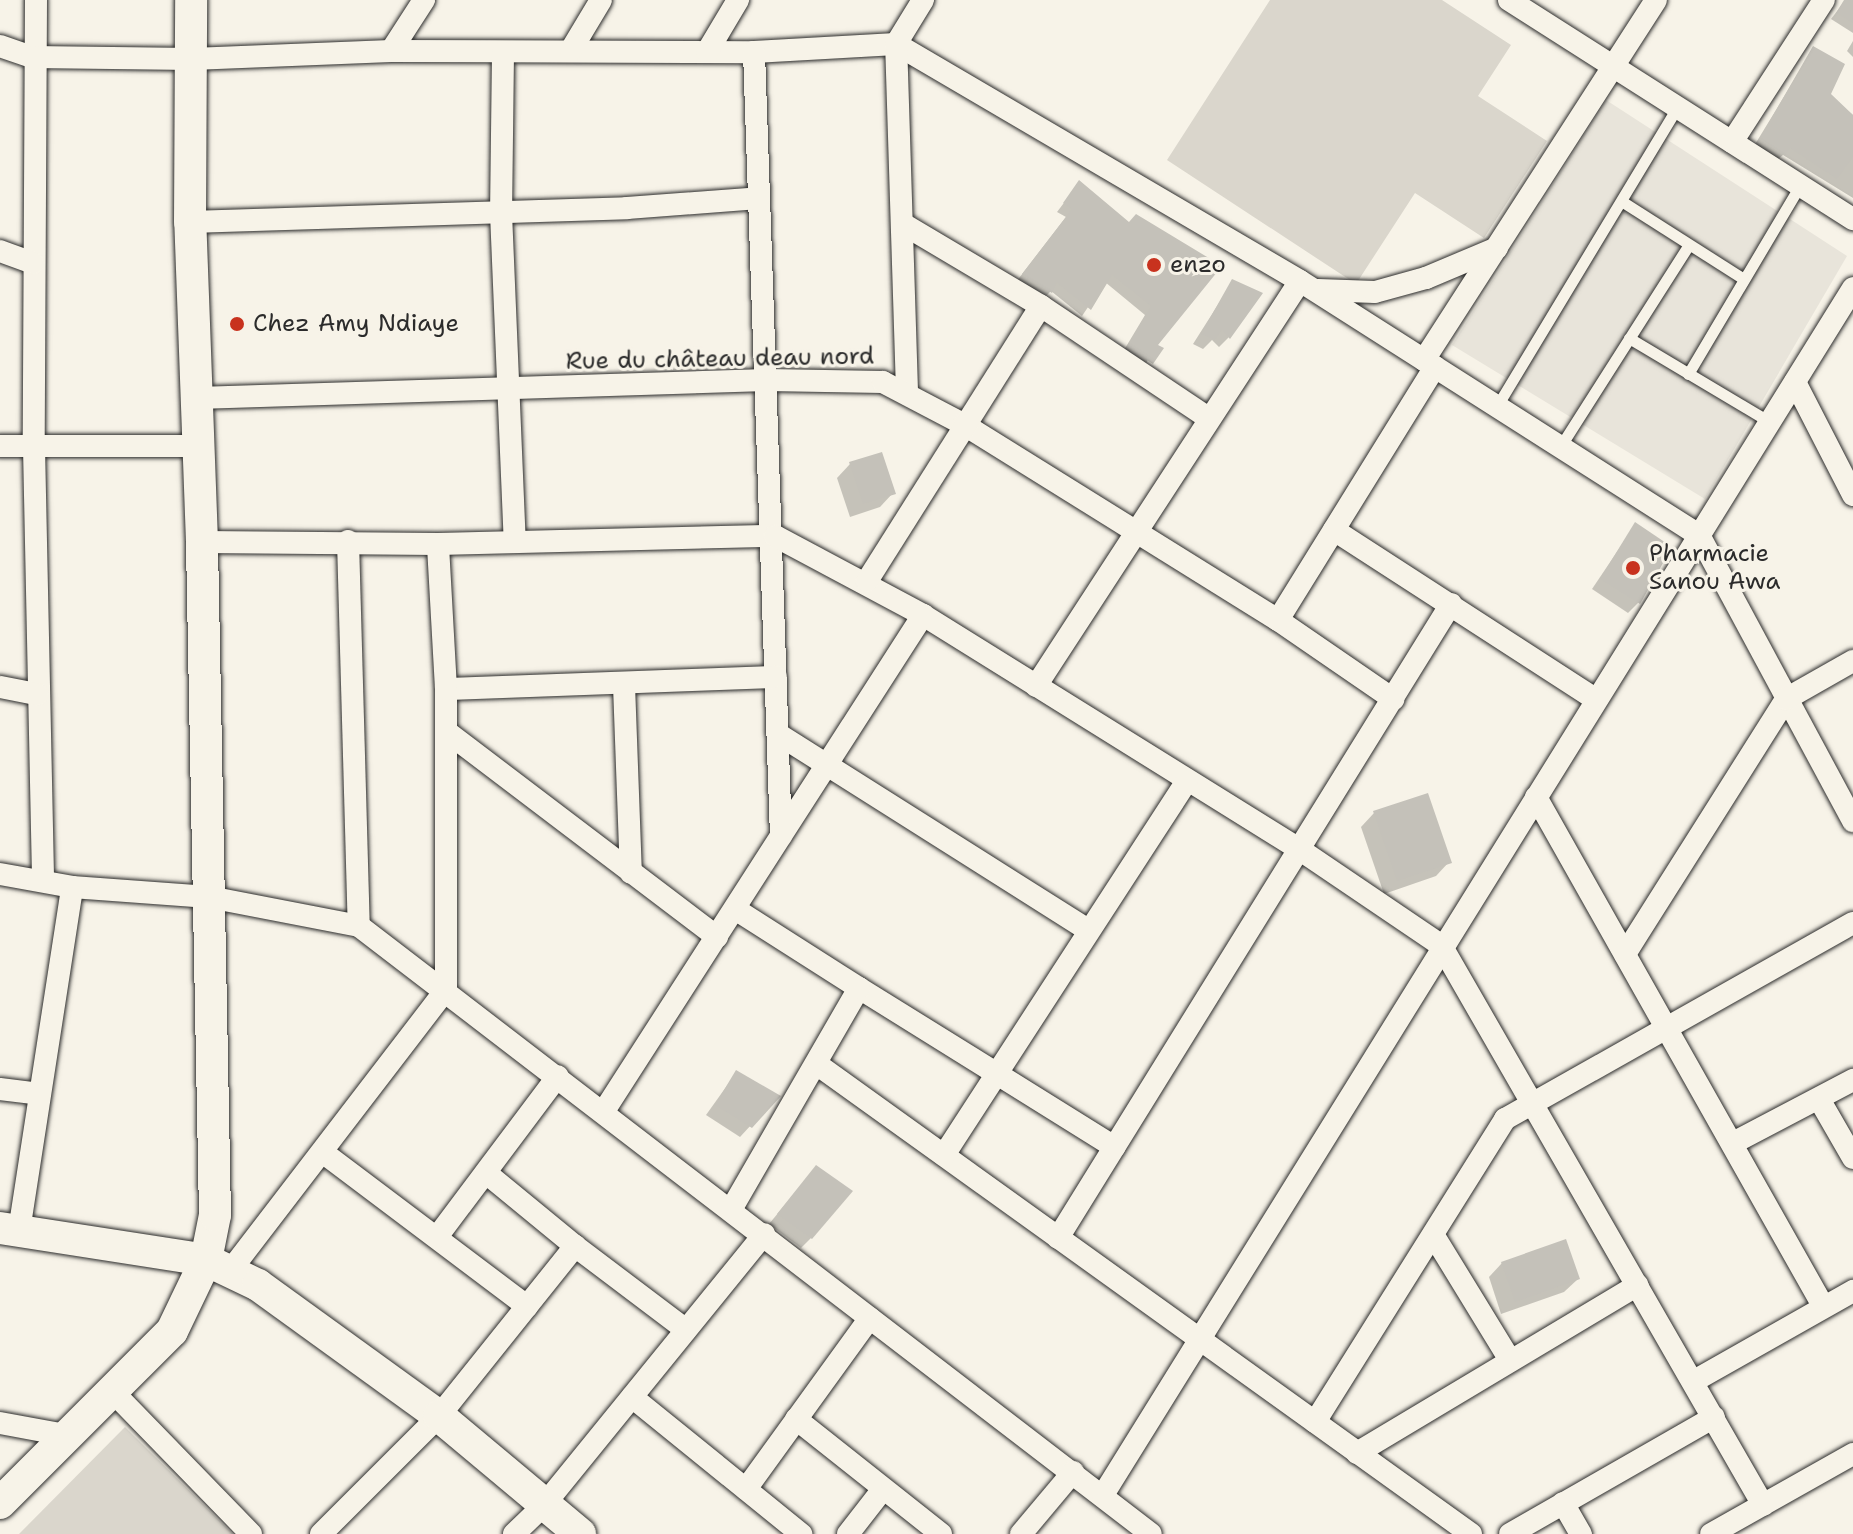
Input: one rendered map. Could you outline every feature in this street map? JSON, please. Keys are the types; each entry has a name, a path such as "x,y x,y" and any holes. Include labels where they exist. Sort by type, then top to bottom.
{"main road":[{"path":"0,1503 115,1394 172,1331 218,1266 202,542 190,222 191,0"},
{"path":"10,1229 218,1266 258,1285 439,1416 580,1534"}],"street":[{"path":"36,0 32,57 34,447 43,881"},
{"path":"391,51 424,0"},
{"path":"571,50 601,0"},
{"path":"707,52 738,0"},
{"path":"907,391 896,44 923,0"},
{"path":"1509,0 1853,219"},
{"path":"1278,620 1334,530 1497,248 1656,0"},
{"path":"1732,142 1824,0"},
{"path":"0,46 32,57 192,59 391,51 754,52 896,44 1306,285 1699,535 1853,821"},
{"path":"754,52 775,536 781,836"},
{"path":"503,53 501,213 515,542"},
{"path":"190,222 501,213 759,198"},
{"path":"903,224 1041,306 1207,417"},
{"path":"1306,285 1375,292 1426,278 1497,248"},
{"path":"0,251 33,263"},
{"path":"1036,686 1207,417 1306,285"},
{"path":"1103,1495 1441,945 1853,288"},
{"path":"867,581 963,424 1041,306"},
{"name":"Rue du château deau nord","path":"197,398 854,379 907,391 1278,620 1393,699"},
{"path":"1795,382 1853,495"},
{"path":"0,446 199,446"},
{"path":"1334,530 1595,699"},
{"path":"202,542 438,544 775,536 867,581 923,615 1186,782 1299,849 1441,945 1528,1103 1638,1285 1763,1505"},
{"path":"348,541 359,926"},
{"path":"218,1266 325,1154 446,990 447,732 438,544"},
{"path":"1058,1238 1451,604"},
{"path":"604,1111 923,615"},
{"path":"1625,954 1786,699 1853,661"},
{"path":"446,689 624,685 776,677"},
{"path":"624,685 631,873"},
{"path":"0,687 37,694"},
{"path":"447,732 717,937"},
{"path":"778,734 1088,930"},
{"path":"944,1155 1186,782"},
{"path":"1536,797 1823,1306"},
{"path":"0,874 72,887 209,897 359,926 732,1208 1151,1534"},
{"path":"10,1229 40,1094 72,887"},
{"path":"735,909 1114,1147"},
{"path":"1315,1422 1434,1236 1491,1137 1528,1103 1853,923"},
{"path":"732,1208 818,1065 859,988"},
{"path":"818,1065 1471,1534"},
{"path":"437,1237 558,1076"},
{"path":"1733,1143 1853,1080"},
{"path":"0,1089 40,1094"},
{"path":"1819,1099 1853,1158"},
{"path":"325,1154 527,1306"},
{"path":"486,1173 575,1246 686,1330"},
{"path":"514,1534 544,1505 764,1234"},
{"path":"1434,1236 1510,1360"},
{"path":"321,1534 439,1416 575,1246"},
{"path":"1357,1453 1638,1285"},
{"path":"1694,1381 1853,1291"},
{"path":"746,1489 870,1318"},
{"path":"115,1394 251,1534"},
{"path":"632,1397 801,1534"},
{"path":"1510,1534 1714,1417"},
{"path":"796,1419 941,1534"},
{"path":"0,1423 70,1436"},
{"path":"1711,1534 1853,1454"},
{"path":"1021,1534 1073,1472"},
{"path":"848,1534 883,1489"},
{"path":"1563,1503 1581,1534"}],"lane":[{"path":"1497,406 1623,202 1678,106"},
{"path":"1688,374 1801,184"},
{"path":"1623,202 1744,279"},
{"path":"1560,447 1688,246"},
{"path":"1629,338 1770,422"}],"shaded area":[{"path":"1270,0 1442,0 1511,45 1478,96 1547,141 1484,238 1415,193 1356,284 1167,160"},
{"path":"1606,100 1847,256 1705,499 1452,345"},
{"path":"125,1427 233,1534 19,1534"}],"building":[{"path":"1844,0 1853,0 1853,23 1836,13"},
{"path":"1813,46 1845,64 1831,94 1853,115 1853,157 1837,179 1790,148 1785,155 1760,138"},
{"path":"1079,180 1129,222 1136,214 1222,266 1158,345 1164,348 1153,364 1127,347 1151,306 1112,275 1091,310 1057,283 1052,293 1022,274 1072,209 1063,203"},
{"name":"enzo","path":"1232,279 1263,293 1230,339 1222,330 1215,340 1201,334"},
{"path":"882,452 896,494 863,504 849,462"},
{"name":"Pharmacie Sanou Awa","path":"1635,522 1672,547 1640,604 1600,579"},
{"path":"1428,793 1452,863 1397,881 1373,811"},
{"path":"736,1070 781,1096 752,1128 715,1105"},
{"path":"816,1165 853,1191 812,1239 777,1214"},
{"path":"1566,1239 1580,1279 1515,1302 1501,1262"}],"place":[{"name":"enzo","path":"1154,265"},
{"name":"Chez Amy Ndiaye","path":"237,324"},
{"name":"Pharmacie Sanou Awa","path":"1633,568"}]}
